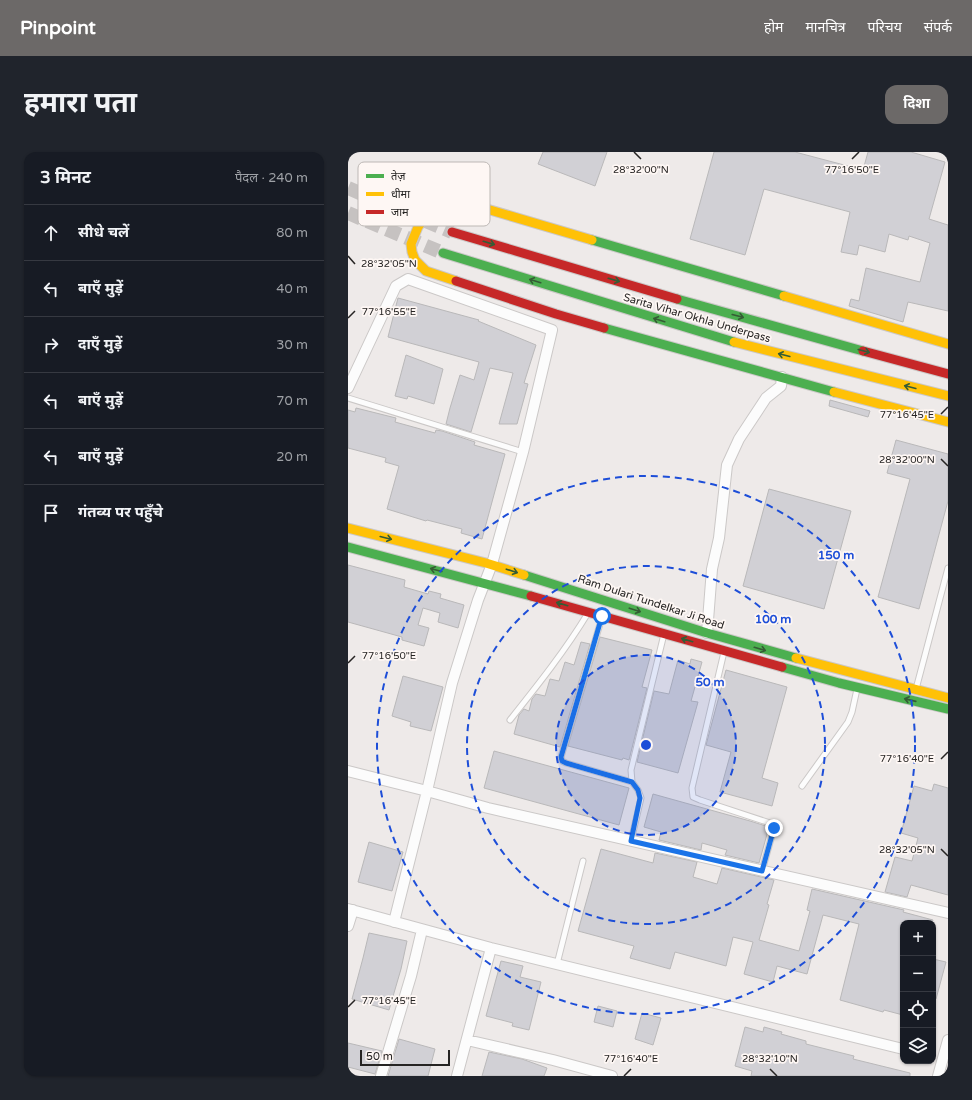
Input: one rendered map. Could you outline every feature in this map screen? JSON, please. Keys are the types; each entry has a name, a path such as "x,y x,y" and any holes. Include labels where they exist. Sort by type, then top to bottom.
{"street":[{"path":"490,210 948,344"},
{"path":"418,226 411,244 412,252 416,260 426,271 556,314 858,399 948,422"},
{"name":"Sarita Vihar Okhla Underpass","path":"452,232 718,311 948,374"},
{"name":"Sarita Vihar Okhla Underpass","path":"443,253 729,341 948,396"},
{"path":"348,388 396,286 408,279 552,330 523,452 492,564 478,600 452,683 394,922"},
{"path":"491,308 496,294"},
{"path":"707,633 712,569 719,538 727,465 739,439 766,398 781,386 782,377"},
{"name":"Ram Dulari Tundelkar Ji Road","path":"348,528 492,564 771,652 948,698"},
{"path":"348,547 485,583 858,688 948,709"},
{"path":"348,771 488,808 948,913"},
{"path":"348,926 350,910 491,948 900,1048"},
{"path":"381,1076 411,976 422,930"},
{"path":"457,1076 491,948"},
{"path":"467,1040 553,1060 612,1076"},
{"path":"938,1076 938,1057 948,1040"}],"lane":[{"path":"348,398 523,452"},
{"path":"916,690 948,568"},
{"path":"510,720 569,644 589,612"},
{"path":"602,616 561,757 562,761 566,763 632,782"},
{"path":"631,841 640,798 638,790 632,782 631,770 665,633"},
{"path":"727,639 692,792 693,797 700,800 772,824 774,828 762,871"},
{"path":"802,786 848,722 858,688"},
{"path":"557,964 583,861"}],"building":[{"path":"543,152 607,152 595,186 538,164"},
{"path":"714,152 795,152 863,170 868,152 911,152 945,162 929,219 948,225 948,311 908,302 903,322 849,306 851,299 859,301 866,268 920,282 930,243 909,236 908,240 889,234 885,252 859,245 857,255 841,252 850,212 764,189 745,255 690,239"},
{"path":"398,298 479,320 478,321 536,345 524,383 528,384 517,424 499,424 513,373 490,368 471,432 446,424 460,375 474,380 479,362 388,337"},
{"path":"406,355 443,369 434,404 408,396 407,399 395,396"},
{"path":"830,400 870,411 868,417 829,406"},
{"path":"356,408 396,418 395,422 435,433 436,430 442,431 475,442 474,445 505,454 482,539 461,533 462,529 426,521 387,509 399,466 385,462 386,458 348,448 348,410 355,412"},
{"path":"896,440 948,454 948,501 919,609 878,597 910,479 887,473"},
{"path":"769,489 851,511 824,609 743,586"},
{"path":"348,565 405,580 404,587 428,594 429,591 441,594 440,598 464,605 458,628 438,622 440,613 423,608 418,625 429,628 424,646 402,640 402,637 348,622"},
{"path":"600,637 652,650 642,687 647,688 629,760 623,758 622,760 568,746"},
{"path":"581,642 590,644 560,747 514,734 519,715 524,709 529,711 532,699 536,694 545,696 550,679 559,681 565,662 574,665"},
{"path":"691,659 702,662 691,701 698,702 678,773 637,762 654,691 669,694 678,660 690,664"},
{"path":"726,670 787,687 762,778 778,783 772,806 720,792 731,752 706,745"},
{"path":"403,676 443,687 431,731 410,726 411,722 392,716"},
{"path":"494,751 629,788 619,825 484,788"},
{"path":"934,784 948,788 948,895 911,885 907,897 885,892 895,857 912,861 918,838 901,833 914,786 932,791"},
{"path":"653,794 769,827 759,863 725,855 727,850 702,843 701,850 659,840 661,832 644,827"},
{"path":"369,842 403,852 392,891 358,882"},
{"path":"601,849 653,863 655,853 697,862 693,877 717,884 722,868 774,880 767,904 769,905 759,940 799,951 810,911 807,910 812,889 904,910 903,912 933,920 900,920 900,1014 884,1010 883,1012 840,1000 859,924 823,915 807,974 777,966 773,982 744,974 753,942 733,937 726,966 675,952 670,969 630,958 634,946 578,931"},
{"path":"369,933 407,941 401,969 389,1010 352,999"},
{"path":"936,960 946,962 936,999"},
{"path":"501,961 523,966 520,977 541,982 529,1030 512,1026 513,1023 486,1016"},
{"path":"598,1006 617,1011 613,1027 594,1022"},
{"path":"642,1013 661,1018 653,1045 635,1039"},
{"path":"745,1027 763,1032 764,1027 782,1032 781,1034 806,1041 806,1044 854,1056 853,1059 910,1073 910,1076 751,1076 752,1071 735,1066"},
{"path":"399,1039 435,1049 428,1076 388,1076"},
{"path":"348,1043 382,1051 375,1074 348,1067"},
{"path":"489,1052 522,1059 547,1068 544,1076 482,1076"}],"tunnel":[{"path":"348,188 358,192"},
{"path":"348,213 358,217"},
{"path":"379,226 443,253"},
{"path":"438,226 452,232"}],"traffic: fast":[{"path":"592,240 784,296"},
{"path":"443,253 734,342"},
{"path":"677,299 863,351"},
{"path":"604,328 834,392"},
{"path":"348,547 531,596"},
{"path":"524,575 707,633 796,658"},
{"path":"782,667 839,683 948,709"}],"traffic: slow":[{"path":"490,210 592,240"},
{"path":"419,226 411,244 415,260 426,271 456,281"},
{"path":"784,296 948,344"},
{"path":"734,342 948,396"},
{"path":"834,392 948,422"},
{"path":"348,528 486,563 524,575"},
{"path":"796,658 948,698"}],"traffic: jam":[{"path":"452,232 677,299"},
{"path":"456,281 604,328"},
{"path":"863,351 948,374"},
{"path":"531,596 782,667"}],"route":[{"path":"602,616 561,757 562,761 632,782 638,790 640,798 631,841 762,871 774,828"}]}
